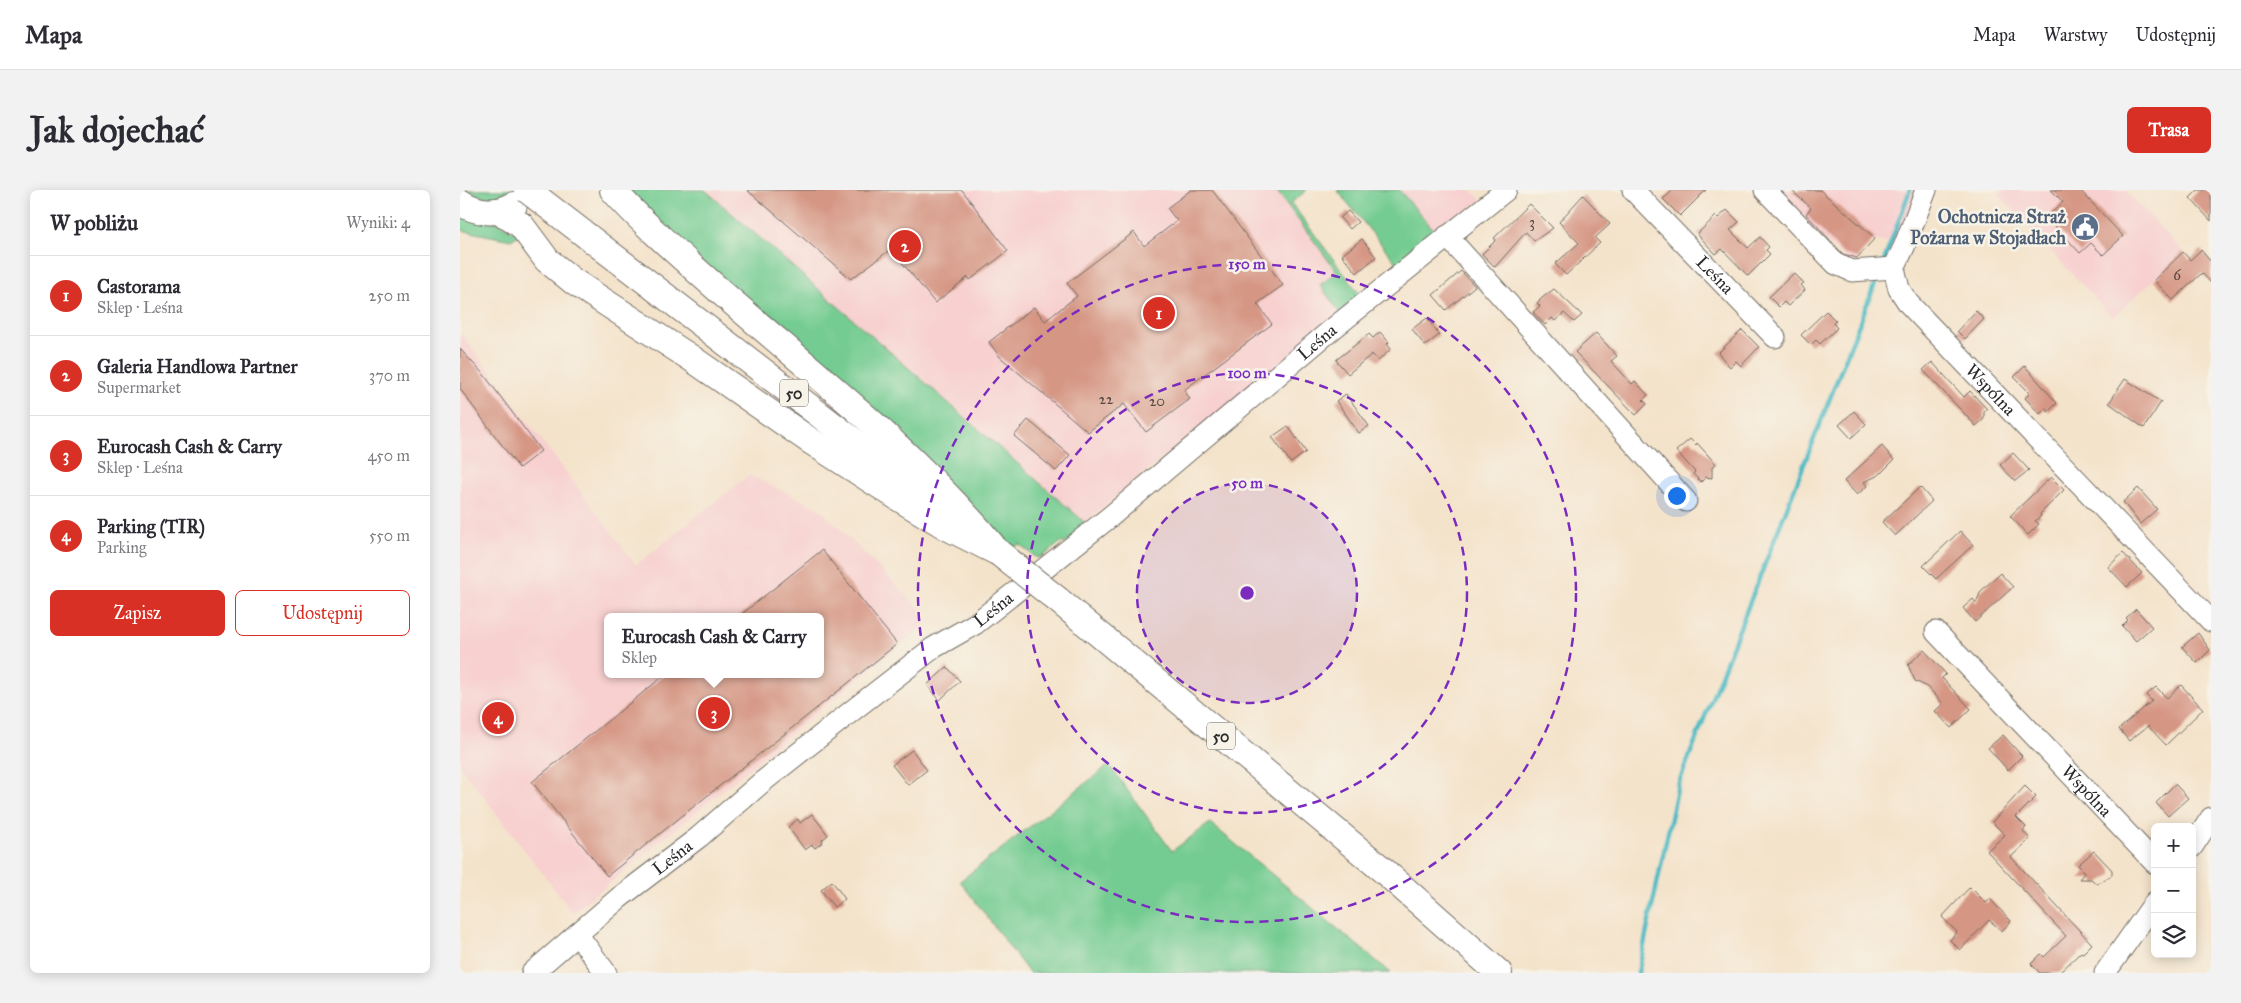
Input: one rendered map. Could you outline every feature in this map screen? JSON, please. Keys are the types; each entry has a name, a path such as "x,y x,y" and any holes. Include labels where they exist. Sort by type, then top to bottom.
{"main road":[{"path":"462,206 477,210 498,211 520,201 529,190"},
{"name":"50","path":"529,190 820,413 1058,600 1384,871 1499,973"},
{"path":"595,190 643,222"},
{"path":"612,190 643,222 923,469 961,508 998,553"},
{"path":"498,211 521,225 547,260 574,282 893,494 947,527 998,553"}],"street":[{"name":"Leśna","path":"532,973 619,898 699,837 761,783 933,648 975,624 1090,533 1316,343 1506,190"},
{"name":"Leśna","path":"1633,190 1775,337"},
{"path":"1765,190 1836,264 1852,271 1887,269 1904,247 1926,190"},
{"path":"1447,236 1686,501"},
{"name":"Wspólna","path":"1887,269 1909,304 2211,621"},
{"name":"Wspólna","path":"1936,632 2151,859"},
{"path":"2196,841 2211,818"},
{"path":"2105,973 2151,908"},
{"path":"577,934 606,973"}],"shaded area":[{"path":"705,190 1281,190 1361,296 1085,522"},
{"path":"1399,190 1471,190 1482,201 1437,233"},
{"path":"1774,190 1920,190 1900,243 1872,241 1852,264 1802,220"},
{"path":"2002,190 2125,190 2183,252 2113,318 1999,195"},
{"path":"460,332 636,565 749,475 820,509 918,607 925,624 573,913 460,766"}],"green space":[{"path":"464,190 513,190 495,198 489,198"},
{"path":"622,190 705,190 1089,526 1065,544 1061,542 1045,555 1037,558 1019,544 1016,547 1010,543"},
{"path":"1276,190 1307,190 1291,203 1361,296 1340,313 1320,285 1337,272"},
{"path":"1337,190 1399,190 1437,233 1399,266"},
{"path":"460,216 496,222 519,235 511,240 460,230"},
{"path":"1109,765 1172,851 1210,823 1391,973 1029,973 960,881"}],"building":[{"path":"747,190 962,190 1008,251 970,280 968,277 935,303 891,249 851,279"},
{"path":"1191,190 1212,190 1283,285 1257,304 1272,324 1184,390 1190,399 1146,432 1124,404 1088,432 999,356 989,342 1034,307 1045,321 1077,296 1067,283 1134,232 1144,246 1177,221 1167,208"},
{"path":"1673,190 1706,190 1680,216 1663,199"},
{"path":"1791,190 1820,190 1875,238 1857,258 1843,254 1806,214 1811,208"},
{"name":"Ochotnicza Straż Pożarna w Stojadłach","path":"2051,190 2080,190 2123,236 2103,255 2091,243 2080,253 2047,217 2063,202"},
{"path":"2198,190 2211,190 2211,221 2190,198"},
{"path":"1583,195 1610,224 1595,238 1600,243 1566,275 1555,264 1579,243 1559,222"},
{"path":"1529,204 1553,228 1534,241 1526,232 1495,267 1482,254 1496,240 1494,238"},
{"path":"1727,210 1739,222 1730,230 1748,248 1760,237 1769,247 1766,250 1770,254 1748,276 1722,249 1716,254 1697,234 1716,216 1718,218"},
{"path":"1348,211 1358,222 1350,229 1340,218"},
{"path":"1362,239 1376,257 1357,273 1342,255"},
{"path":"2201,250 2211,262 2211,283 2202,273 2173,300 2154,280 2183,252 2190,260"},
{"path":"1461,271 1475,286 1446,310 1433,295"},
{"path":"1794,273 1804,283 1801,285 1805,290 1788,306 1784,302 1779,307 1769,297"},
{"path":"1554,289 1582,315 1574,322 1564,313 1555,321 1552,318 1545,325 1533,312 1540,306 1537,303"},
{"path":"1826,311 1836,321 1833,323 1837,328 1820,344 1816,340 1811,345 1801,335"},
{"path":"1976,311 1984,319 1965,339 1957,331"},
{"path":"1427,318 1439,335 1425,346 1412,329"},
{"path":"1742,330 1759,347 1741,366 1736,361 1730,367 1718,353"},
{"path":"1380,332 1389,342 1387,344 1391,349 1378,361 1372,354 1348,374 1336,360 1369,334 1373,338"},
{"path":"1596,333 1617,356 1611,361 1632,384 1635,381 1648,395 1643,400 1647,404 1636,415 1575,352"},
{"path":"460,349 485,376 541,451 519,468 460,389"},
{"path":"1932,362 1964,397 1970,391 1987,409 1984,412 1984,419 1976,426 1923,370"},
{"path":"2025,366 2057,403 2048,412 2046,408 2040,414 2025,398 2030,393 2014,377"},
{"path":"2125,379 2161,402 2144,428 2109,403"},
{"path":"1346,394 1369,426 1359,433 1336,401"},
{"path":"1854,411 1866,424 1851,438 1839,425"},
{"path":"1028,420 1070,455 1056,471 1014,436"},
{"path":"1288,426 1306,452 1291,463 1272,437"},
{"path":"1690,439 1696,445 1697,443 1716,464 1712,467 1712,478 1706,477 1701,482 1693,474 1695,472 1676,451"},
{"path":"1882,446 1894,460 1879,475 1864,482 1867,486 1857,495 1844,481"},
{"path":"2013,453 2029,470 2015,481 2000,465"},
{"path":"2051,477 2064,490 2040,514 2041,516 2035,521 2039,524 2028,535 2010,516"},
{"path":"1920,487 1932,501 1895,536 1882,522"},
{"path":"2138,488 2157,509 2140,524 2123,502"},
{"path":"1960,531 1973,545 1936,579 1923,566"},
{"path":"822,550 897,644 607,876 532,782 661,678 824,678 824,613 743,613"},
{"path":"2123,553 2142,573 2127,587 2108,567"},
{"path":"2000,573 2013,587 1975,622 1963,608 1973,599 1976,603 1981,591"},
{"path":"2136,609 2152,627 2136,641 2122,626 2128,620 2126,618"},
{"path":"2198,633 2210,650 2197,663 2182,647"},
{"path":"1924,650 1946,674 1942,678 1971,709 1951,728 1935,711 1943,704 1928,687 1915,681 1908,665"},
{"path":"947,667 960,681 940,700 927,685"},
{"path":"2181,685 2203,709 2166,745 2148,726 2129,741 2119,729 2152,701 2146,695 2156,687 2167,698"},
{"path":"2003,735 2022,756 2008,770 1988,748"},
{"path":"912,750 927,770 908,785 892,765"},
{"path":"2175,784 2188,798 2168,816 2156,803"},
{"path":"2025,786 2036,797 2016,817 2026,827 2023,831 2030,839 2011,857 2092,944 2059,973 2040,973 2031,964 2041,954 2044,957 2066,936 1987,851 2005,835 1992,822"},
{"path":"812,814 828,835 815,848 812,845 805,850 788,827 798,819 800,823"},
{"path":"2094,851 2112,870 2112,875 2097,884 2091,879 2079,879 2085,872 2078,865"},
{"path":"832,881 845,899 834,907 821,890"},
{"path":"1970,887 1986,903 1990,899 2011,921 2002,931 1989,920 1960,950 1950,940 1957,932 1942,917"}],"waterway":[{"path":"1883,264 1910,190"},
{"path":"1638,973 1678,785 1878,276"}],"place":[{"name":"Ochotnicza Straż Pożarna w Stojadłach","path":"2085,227"},
{"name":"Galeria Handlowa Partner","path":"905,246"},
{"name":"Castorama","path":"1159,313"},
{"name":"Eurocash Cash & Carry","path":"714,713"},
{"name":"Parking (TIR)","path":"498,718"}]}
